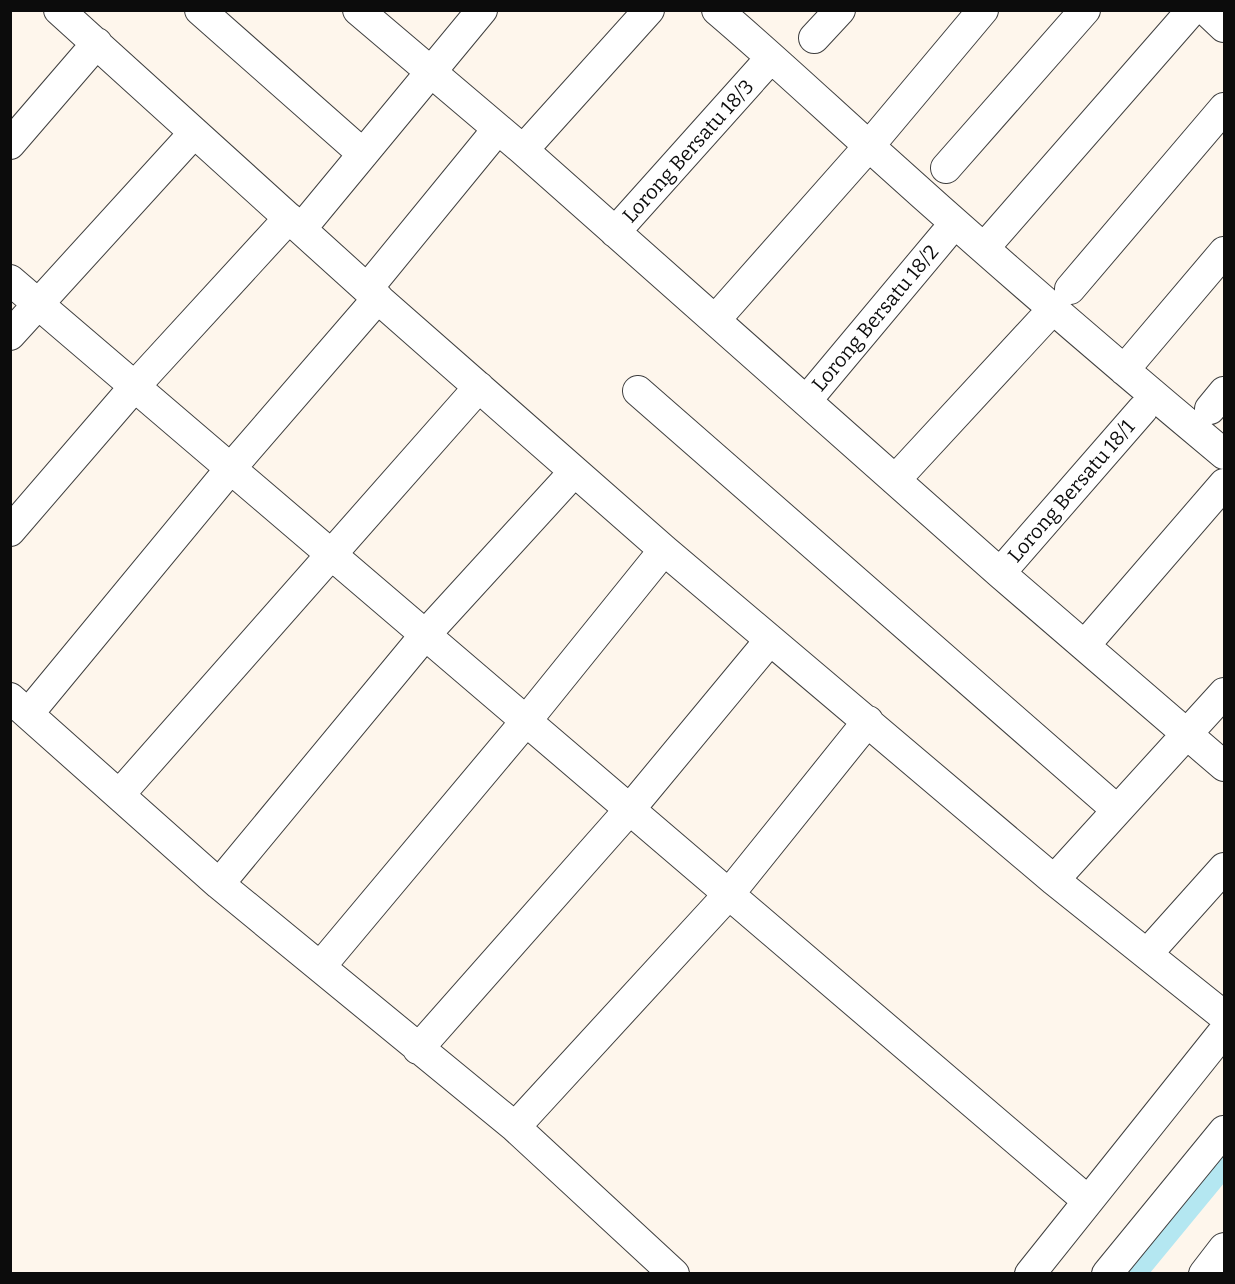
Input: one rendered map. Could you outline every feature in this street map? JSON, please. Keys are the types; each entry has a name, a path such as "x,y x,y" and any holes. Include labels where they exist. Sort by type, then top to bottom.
{"street":[{"path":"59,10 372,294 664,550 1054,880 1224,1016"},
{"path":"200,10 363,154"},
{"path":"358,10 523,150 1000,573 1224,766"},
{"path":"10,531 135,386 363,154 482,10"},
{"path":"523,150 649,10"},
{"path":"717,10 787,69 869,146 984,248 1062,299 1124,370 1224,454"},
{"path":"814,38 840,10"},
{"path":"714,320 869,146 982,10"},
{"path":"946,168 1085,10"},
{"path":"984,248 1192,10"},
{"path":"1206,10 1224,27"},
{"path":"10,144 97,43"},
{"name":"Lorong Bersatu 18/3","path":"615,232 761,69"},
{"path":"895,480 1062,299 1224,108"},
{"path":"497,130 372,294 231,468 19,706 219,884 515,1127 674,1274"},
{"path":"10,335 194,133"},
{"name":"Lorong Bersatu 18/2","path":"806,401 944,236"},
{"path":"1124,370 1224,252"},
{"path":"10,280 1088,1201"},
{"path":"119,795 479,387"},
{"path":"638,391 1117,810"},
{"name":"Lorong Bersatu 18/1","path":"1000,573 1142,410"},
{"path":"219,884 425,635 574,472"},
{"path":"1085,645 1224,484"},
{"path":"320,967 526,721 664,550"},
{"path":"418,1048 630,809 770,640"},
{"path":"1054,880 1224,693"},
{"path":"515,1127 729,894 868,721"},
{"path":"1147,954 1224,868"},
{"path":"1030,1274 1224,1031"},
{"path":"1107,1274 1224,1131"},
{"path":"1204,1274 1224,1248"}],"waterway":[{"path":"1131,1274 1224,1161"}]}
